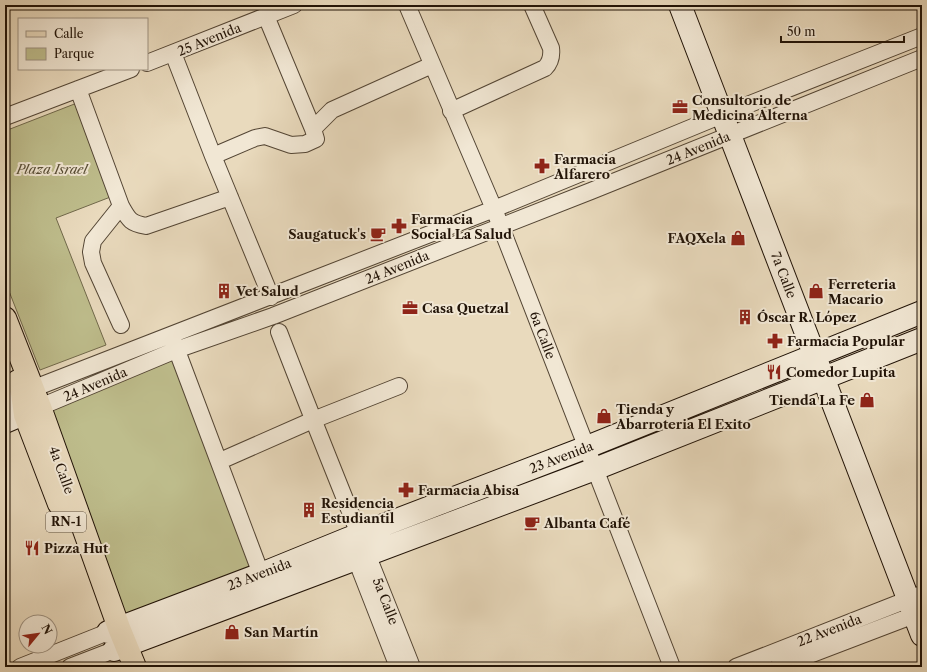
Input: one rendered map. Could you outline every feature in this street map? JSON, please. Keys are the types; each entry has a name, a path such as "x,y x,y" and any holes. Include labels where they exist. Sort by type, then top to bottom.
{"main road":[{"name":"4a Calle","path":"5,318 22,404"},
{"name":"4a Calle","path":"5,349 22,404 118,645 135,667"}],"street":[{"name":"25 Avenida","path":"148,63 294,5"},
{"name":"6a Calle","path":"407,5 494,209 672,667"},
{"path":"451,111 545,68 550,64 552,56 551,48 532,5"},
{"name":"7a Calle","path":"680,5 814,356 917,605 922,635"},
{"path":"213,156 255,138 265,136 291,144 305,144 316,139 266,16"},
{"name":"24 Avenida","path":"174,343 273,316 500,226 922,36"},
{"path":"174,53 213,156 271,297"},
{"name":"24 Avenida","path":"22,404 174,343 271,297 494,209 727,125 922,58"},
{"path":"313,129 332,110 432,65"},
{"path":"5,117 128,70"},
{"path":"78,89 121,206 134,224 146,226 156,224 230,197"},
{"path":"121,206 93,241 91,252 93,263 121,325"},
{"name":"23 Avenida","path":"70,667 118,645 261,574 587,447 922,312"},
{"name":"5a Calle","path":"279,332 313,420 353,537 412,667"},
{"name":"23 Avenida","path":"20,667 118,645 362,557 595,469 823,377 922,339"},
{"path":"174,343 220,461 261,574"},
{"path":"220,461 313,420 399,386"},
{"name":"5a Calle","path":"362,557 398,667"},
{"name":"22 Avenida","path":"736,667 917,605"},
{"name":"22 Avenida","path":"778,667 917,605"}],"green space":[{"name":"Plaza Israel","path":"77,103 113,196 56,218 106,345 40,370 5,281 5,131"},
{"path":"176,353 258,575 119,628 40,408"}],"place":[{"name":"Consultorio de Medicina Alterna","path":"680,107"},
{"name":"Farmacia Alfarero","path":"542,166"},
{"name":"Farmacia Social La Salud","path":"399,226"},
{"name":"Saugatuck's","path":"378,234"},
{"name":"FAQXela","path":"738,238"},
{"name":"Vet Salud","path":"224,291"},
{"name":"Ferreteria Macario","path":"816,291"},
{"name":"Casa Quetzal","path":"410,308"},
{"name":"Óscar R. López","path":"745,317"},
{"name":"Farmacia Popular","path":"775,341"},
{"name":"Comedor Lupita","path":"774,372"},
{"name":"Tienda La Fe","path":"867,400"},
{"name":"Tienda y Abarroteria El Exito","path":"604,416"},
{"name":"Farmacia Abisa","path":"406,490"},
{"name":"Residencia Estudiantil","path":"309,510"},
{"name":"Albanta Café","path":"532,523"},
{"name":"Pizza Hut","path":"32,548"},
{"name":"San Martín","path":"232,632"}]}
